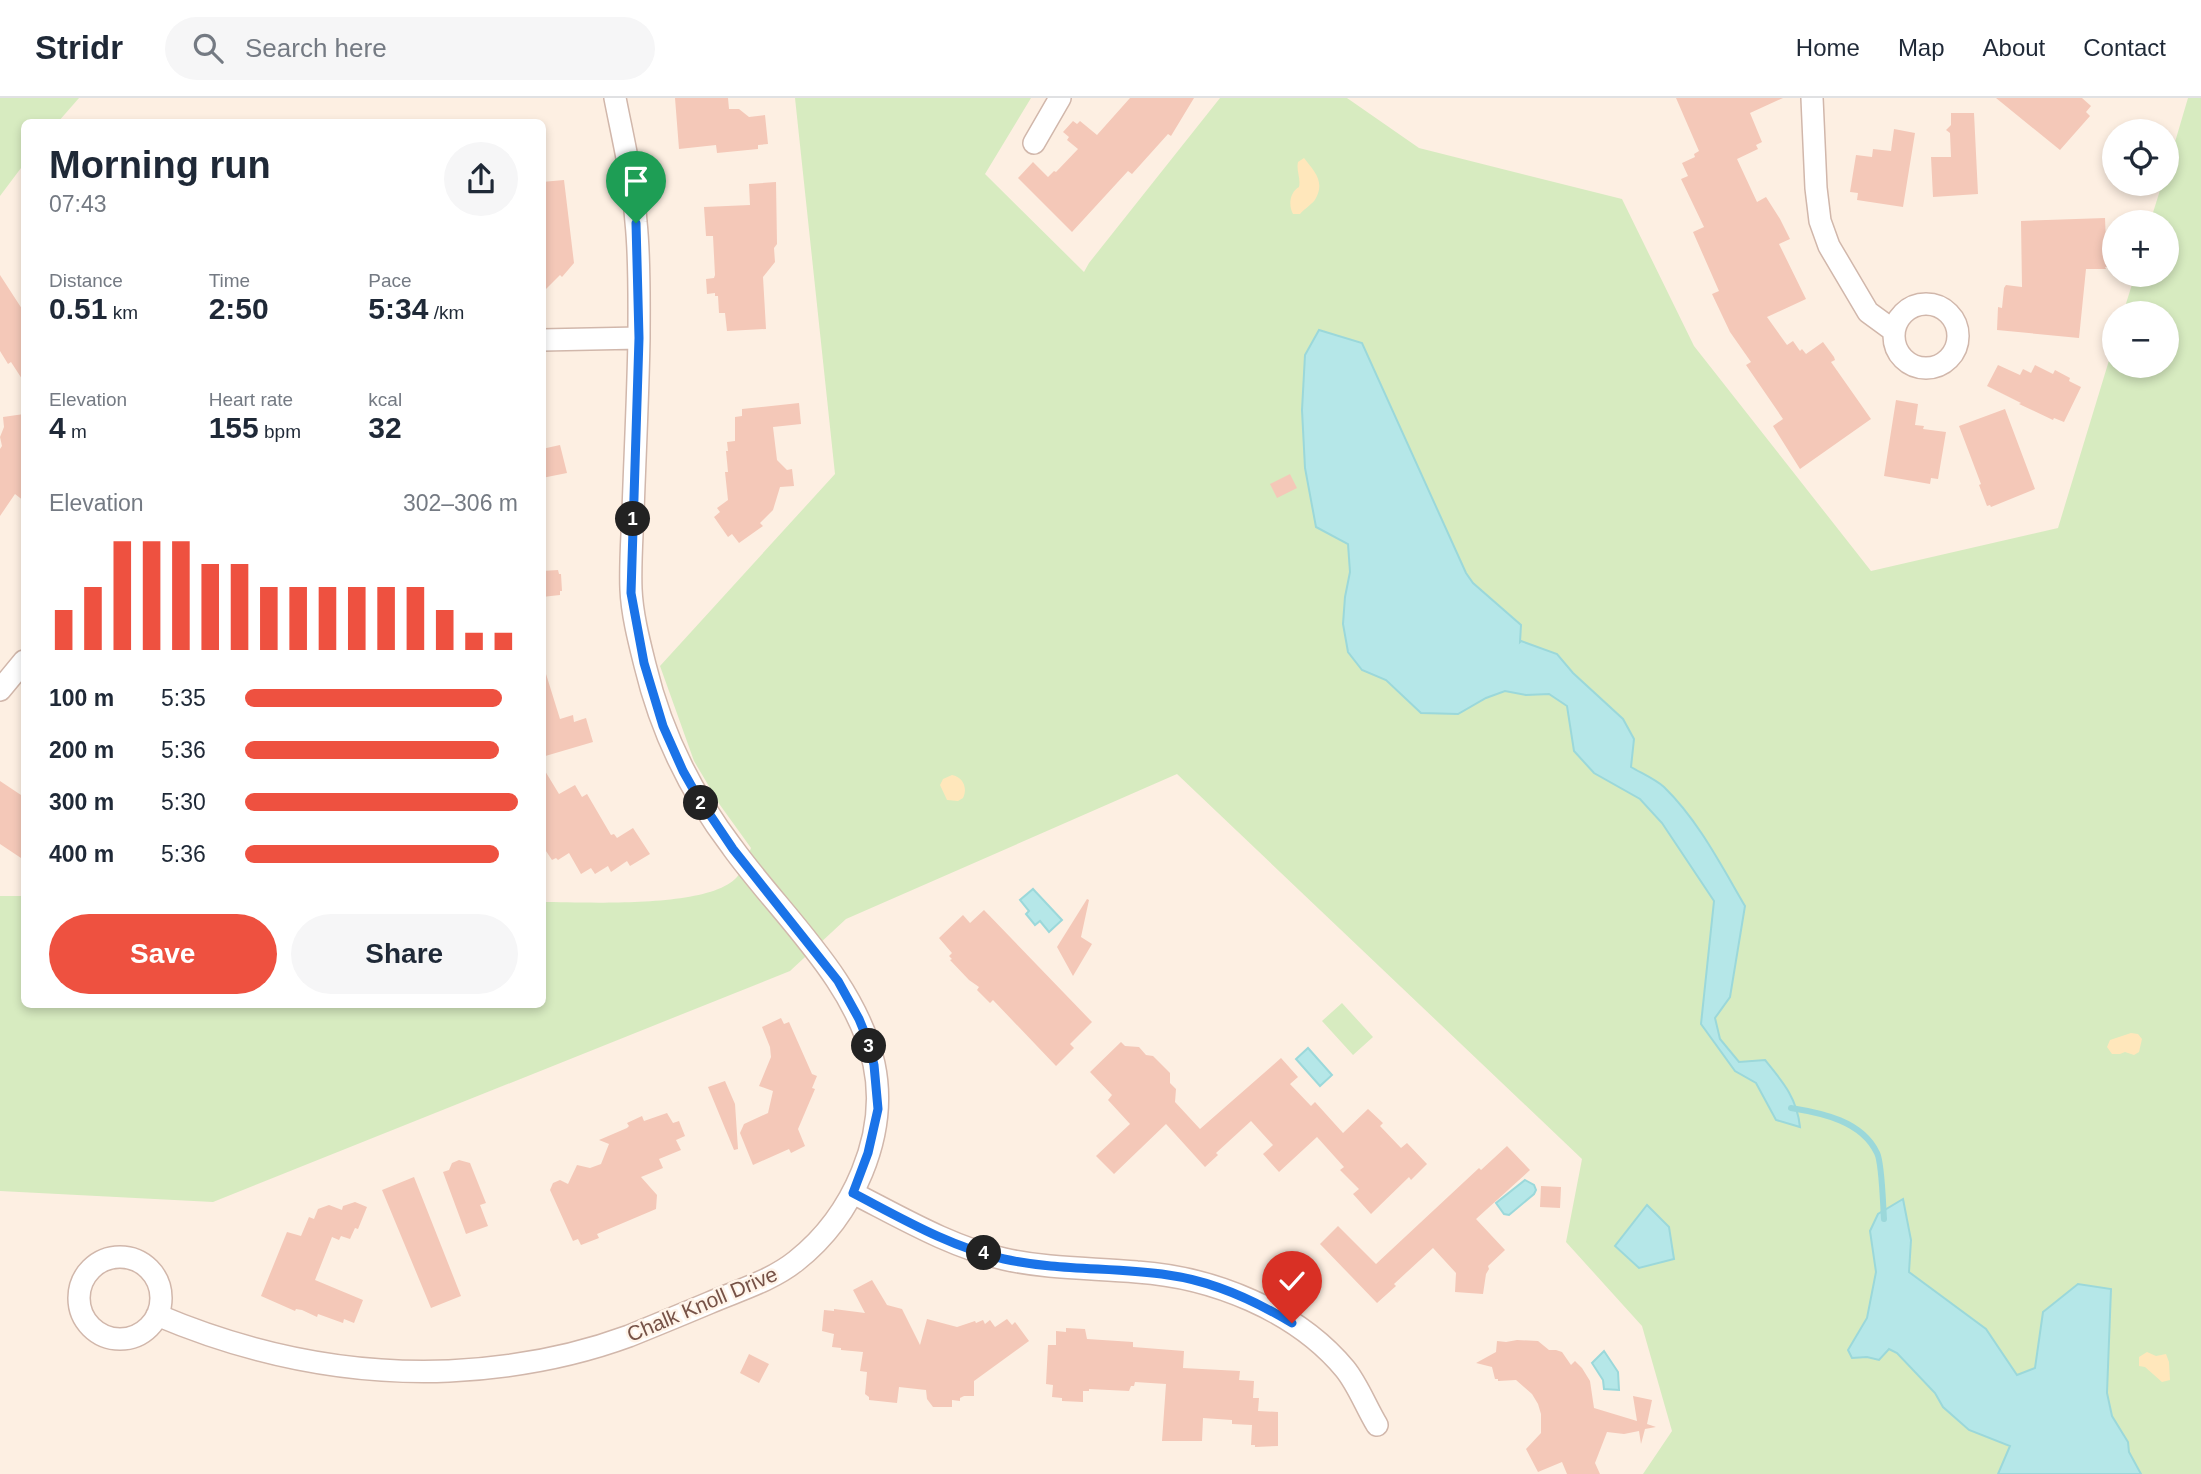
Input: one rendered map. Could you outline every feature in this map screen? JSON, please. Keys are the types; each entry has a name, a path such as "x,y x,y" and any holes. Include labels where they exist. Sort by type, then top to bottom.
{"street":[{"name":"Chalk Knoll Drive","path":"157,1315 220,1340 273,1354 344,1366 449,1371 517,1365 625,1337 768,1279 794,1263 813,1245 833,1223 853,1193 868,1153 878,1109 874,1065 868,1041 838,981 733,849 696,794 663,726 647,675 631,593 639,338 636,223 615,98"},
{"path":"1034,143 1060,98"},
{"path":"1812,98 1820,221 1829,246 1868,312 1894,331"},
{"path":"546,340 639,338"},
{"path":"0,690 21,665"},
{"path":"853,1193 931,1233 1003,1259 1045,1266 1167,1275 1227,1290 1292,1323 1325,1350 1346,1370 1377,1425"}],"green space":[{"path":"0,98 79,98 61,119 21,119 21,168 0,196"},
{"path":"795,98 1031,98 985,174 1084,272 1220,98 1347,98 1419,148 1622,199 1694,346 1871,571 2058,528 2104,378 2179,378 2179,301 2127,301 2131,287 2179,287 2179,210 2154,210 2158,196 2179,196 2179,128 2188,98 2201,98 2201,1474 1643,1474 1672,1431 1642,1326 1566,1242 1582,1159 1177,774 846,919 790,971 213,1202 0,1191 0,896 21,896 21,1008 546,1008 546,902 645,902 701,894 722,887 737,877 751,848 720,805 694,761 660,666 835,474"},
{"path":"1342,1003 1373,1037 1353,1055 1322,1021"}],"sand":[{"path":"1304,158 1317,176 1318,192 1315,200 1300,214 1293,214 1290,203 1292,195 1299,187 1298,162"},
{"path":"952,775 959,778 965,787 963,798 958,801 947,800 940,785 943,779"},
{"path":"2131,1033 2138,1034 2142,1039 2139,1052 2134,1055 2125,1052 2112,1054 2107,1047 2110,1040"},
{"path":"2147,1352 2156,1356 2166,1354 2170,1380 2162,1382 2145,1367 2139,1366 2139,1357"}],"water":[{"path":"1319,330 1362,343 1466,573 1473,583 1521,625 1520,642 1557,654 1573,673 1623,719 1634,739 1631,767 1660,784 1676,800 1718,859 1745,906 1730,997 1715,1018 1720,1039 1739,1062 1765,1060 1792,1099 1800,1127 1776,1120 1756,1083 1735,1071 1701,1024 1714,901 1662,823 1640,799 1594,773 1574,751 1567,706 1549,694 1526,695 1505,691 1458,714 1421,713 1386,680 1362,670 1348,652 1343,624 1350,572 1348,544 1316,527 1305,468 1302,410 1305,355"},
{"path":"1033,889 1062,920 1049,932 1040,921 1035,925 1020,900"},
{"path":"1308,1048 1332,1075 1320,1086 1296,1059"},
{"path":"1525,1180 1534,1185 1534,1194 1509,1215 1504,1214 1496,1203"},
{"path":"1903,1199 1911,1240 1909,1272 1986,1329 2017,1375 2035,1368 2043,1312 2078,1284 2111,1289 2107,1393 2112,1416 2128,1442 2129,1452 2141,1474 1998,1474 2010,1446 1969,1430 1943,1407 1935,1393 1897,1353 1889,1349 1879,1360 1867,1357 1852,1358 1848,1350 1867,1318 1876,1272 1870,1231 1878,1214"},
{"path":"1647,1205 1669,1227 1674,1259 1639,1268 1615,1246"},
{"path":"1604,1351 1618,1372 1619,1390 1604,1389 1603,1380 1592,1363"}],"building":[{"path":"675,98 728,98 729,109 739,109 749,117 765,115 768,144 758,145 758,149 717,153 716,145 679,149"},
{"path":"1130,98 1194,98 1171,136 1168,134 1132,174 1128,171 1072,232 1018,178 1033,162 1048,177 1056,172 1078,149 1067,140 1069,137 1063,132 1073,121 1077,124 1080,121 1097,135"},
{"path":"1676,98 1783,98 1750,113 1762,142 1756,145 1758,149 1737,159 1757,202 1766,197 1790,239 1779,244 1806,299 1767,317 1787,345 1793,341 1800,351 1802,349 1806,354 1823,342 1834,357 1835,360 1831,362 1871,419 1800,469 1773,426 1783,419 1746,365 1751,362 1730,332 1712,294 1719,291 1693,232 1704,227 1681,179 1688,176 1682,163 1695,157 1694,154 1699,151"},
{"path":"1996,98 2082,98 2091,106 2086,112 2090,116 2060,150"},
{"path":"1951,113 1974,113 1978,194 1933,197 1931,157 1951,157 1950,133 1946,130 1951,125"},
{"path":"1894,129 1915,133 1903,207 1857,200 1858,193 1850,192 1856,155 1872,157 1873,149 1891,151"},
{"path":"564,180 574,263 546,289 546,182"},
{"path":"776,182 775,262 763,277 766,329 727,331 725,313 719,313 718,296 715,296 715,293 707,294 706,279 714,278 715,275 713,236 706,236 704,207 750,205 749,184"},
{"path":"2102,218 2102,269 2086,269 2079,338 1997,330 1998,307 2002,308 2004,288 2006,285 2022,287 2021,221"},
{"path":"0,275 21,307 21,377 0,351"},
{"path":"1998,365 2020,375 2023,369 2031,373 2035,365 2053,374 2055,370 2081,387 2064,422 2054,418 2053,420 1987,386"},
{"path":"1896,400 1918,404 1915,425 1924,426 1923,429 1946,432 1938,479 1931,478 1930,484 1884,476"},
{"path":"799,403 801,424 773,427 777,460 787,470 792,469 794,486 780,487 773,510 760,523 763,526 739,543 732,534 728,537 714,517 720,512 717,508 728,500 726,451 727,442 735,441 735,417 742,416 742,409"},
{"path":"2005,409 2035,489 1991,507 1987,506 1959,426"},
{"path":"21,414 21,499 15,494 0,516 0,437 4,427 3,417"},
{"path":"560,445 567,473 546,477 546,448"},
{"path":"1290,474 1297,488 1277,498 1270,484"},
{"path":"558,570 561,574 560,595 546,597 546,571"},
{"path":"546,674 560,719 573,715 574,722 586,718 593,742 546,756"},
{"path":"546,773 559,794 575,785 582,797 587,794 611,835 614,834 617,838 633,828 650,854 630,866 627,861 611,872 608,866 595,874 591,868 581,874 569,853 558,860 552,860 546,851"},
{"path":"0,781 21,795 21,858 0,844"},
{"path":"1087,899 1089,900 1081,937 1092,944 1073,976 1057,947"},
{"path":"984,910 1092,1022 1070,1044 1074,1048 1056,1066 993,1000 990,1003 977,990 979,987 950,960 952,953 939,938 963,915 970,923"},
{"path":"781,1018 784,1024 789,1022 812,1074 817,1076 812,1088 815,1089 798,1129 805,1146 791,1153 789,1149 753,1165 740,1133 744,1124 768,1113 773,1091 759,1086 771,1057 762,1027"},
{"path":"1121,1042 1125,1046 1139,1047 1146,1055 1153,1056 1170,1073 1170,1083 1176,1089 1175,1102 1200,1129 1281,1058 1298,1077 1290,1084 1311,1106 1315,1102 1343,1133 1368,1109 1383,1123 1380,1126 1401,1148 1407,1143 1427,1164 1411,1180 1409,1177 1371,1214 1353,1194 1359,1189 1340,1170 1344,1167 1317,1137 1279,1172 1263,1154 1273,1145 1251,1121 1216,1153 1218,1155 1205,1167 1166,1124 1114,1174 1096,1156 1130,1124 1108,1100 1112,1095 1090,1072"},
{"path":"725,1081 735,1104 738,1149 734,1150 708,1087"},
{"path":"667,1113 673,1123 679,1121 685,1136 676,1140 681,1150 659,1159 663,1168 641,1177 657,1195 656,1209 597,1234 599,1238 581,1245 578,1239 573,1241 550,1190 553,1183 560,1180 568,1184 577,1165 590,1168 601,1164 609,1144 599,1140 627,1128 627,1123 642,1116 644,1121"},
{"path":"1507,1146 1530,1170 1476,1219 1505,1250 1488,1266 1483,1294 1455,1292 1456,1273 1433,1248 1377,1303 1320,1244 1338,1226 1376,1264 1479,1168 1481,1170"},
{"path":"459,1160 470,1163 486,1203 480,1205 488,1226 466,1234 443,1172"},
{"path":"414,1177 461,1296 431,1308 382,1190"},
{"path":"1541,1186 1561,1187 1560,1208 1540,1207"},
{"path":"355,1202 367,1207 358,1229 355,1228 350,1239 341,1236 339,1240 332,1237 315,1280 363,1300 354,1323 344,1319 343,1323 318,1314 317,1317 302,1310 295,1311 261,1296 287,1232 301,1236 309,1217 314,1219 318,1209 329,1205 342,1210 343,1206"},
{"path":"872,1280 887,1305 902,1309 920,1345 927,1319 957,1327 983,1320 985,1324 990,1320 995,1327 1007,1319 1012,1325 1015,1322 1029,1341 974,1381 974,1396 964,1396 960,1401 952,1400 952,1407 933,1407 927,1399 926,1390 899,1387 897,1403 869,1400 865,1394 867,1372 860,1371 863,1352 832,1347 834,1334 822,1331 824,1310 865,1313 853,1290"},
{"path":"1066,1328 1085,1329 1087,1339 1133,1342 1133,1347 1184,1351 1183,1368 1240,1371 1239,1380 1254,1381 1253,1398 1259,1398 1258,1411 1278,1412 1278,1446 1251,1445 1252,1425 1232,1424 1232,1420 1203,1418 1202,1441 1162,1441 1166,1384 1135,1382 1129,1391 1089,1389 1083,1391 1083,1402 1062,1401 1062,1398 1052,1397 1053,1385 1046,1384 1048,1345 1056,1345 1056,1331 1066,1332"},
{"path":"1497,1341 1538,1341 1549,1350 1562,1352 1571,1365 1575,1361 1590,1381 1594,1408 1637,1421 1633,1396 1652,1400 1647,1424 1656,1427 1645,1429 1641,1444 1639,1431 1624,1434 1607,1432 1595,1463 1600,1474 1567,1474 1562,1462 1538,1472 1526,1449 1541,1433 1538,1404 1532,1394 1516,1380 1498,1381 1492,1367 1476,1363 1496,1352"},
{"path":"749,1354 769,1364 759,1383 740,1373"}],"waterway":[{"path":"1791,1108 1840,1120 1862,1133 1870,1142 1880,1165 1884,1219"}],"route":[{"path":"636,223 639,338 631,593 644,663 663,726 696,794 733,849 838,981 868,1041 874,1065 878,1109 868,1153 853,1193 931,1233 1003,1259 1045,1266 1139,1272 1192,1280 1227,1290 1292,1323"}]}
